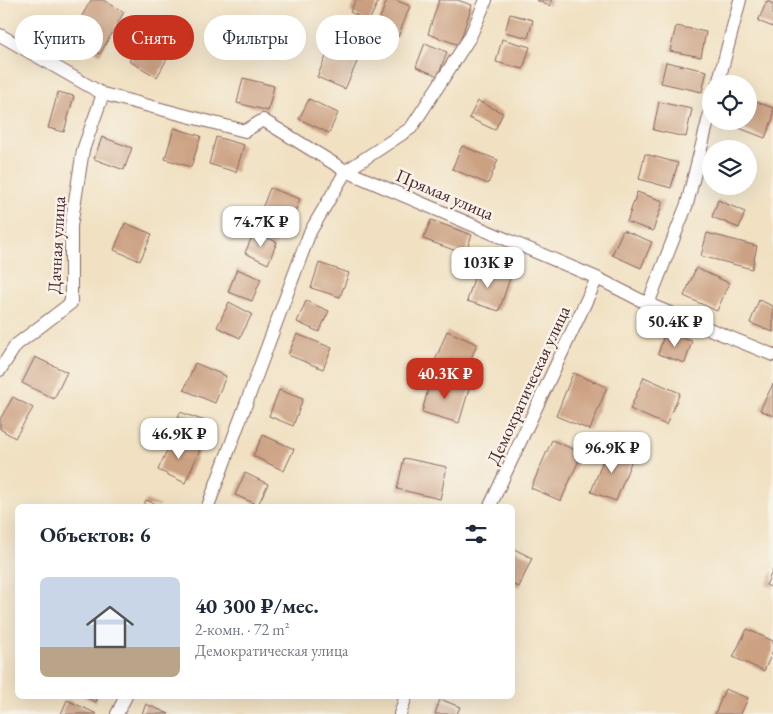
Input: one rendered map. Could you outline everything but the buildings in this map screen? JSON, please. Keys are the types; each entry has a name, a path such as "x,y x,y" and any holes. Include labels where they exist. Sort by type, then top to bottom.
{"street":[{"path":"209,504 310,232 346,171 412,128 470,37 486,0"},
{"path":"720,75 740,0"},
{"path":"0,35 103,94"},
{"name":"Прямая улица","path":"103,94 245,131 263,120 346,171 597,278 648,304 773,355"},
{"name":"Дачная улица","path":"0,370 16,345 71,303 71,226 81,159 103,94"},
{"path":"648,304 687,204 706,130"},
{"name":"Демократическая улица","path":"491,504 597,278"},
{"path":"117,714 124,699"},
{"path":"400,714 405,699"}]}
